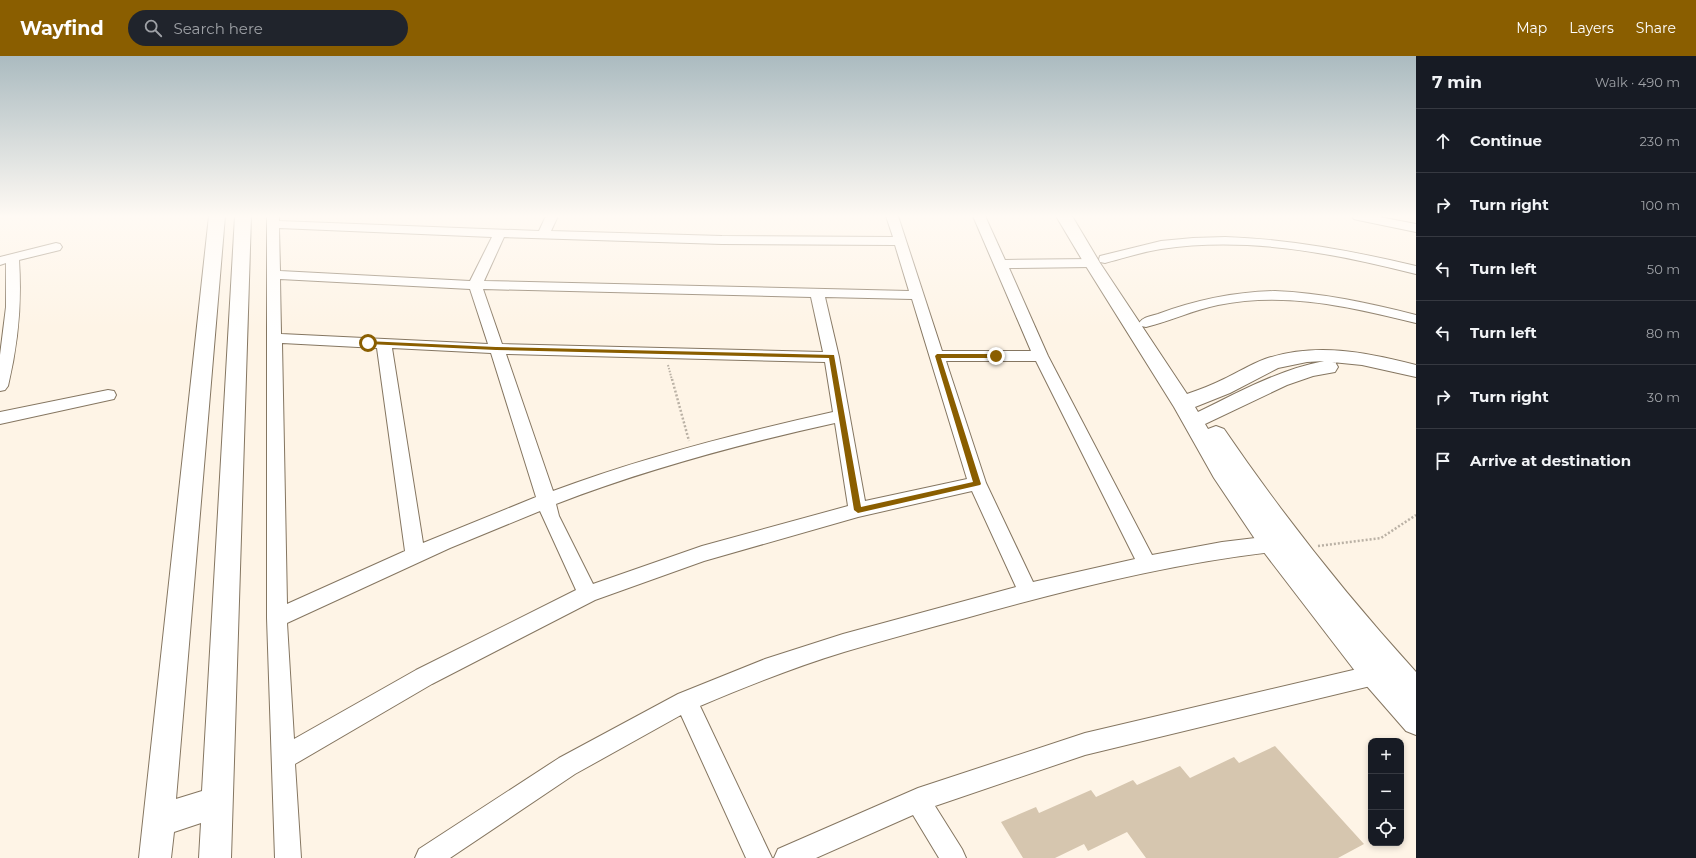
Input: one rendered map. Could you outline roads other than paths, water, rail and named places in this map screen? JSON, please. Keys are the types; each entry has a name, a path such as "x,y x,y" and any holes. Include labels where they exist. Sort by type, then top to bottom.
{"street":[{"path":"0,386 7,360 13,324 15,291 6,259 29,253"},
{"path":"155,858 213,253"},
{"path":"215,858 241,253"},
{"path":"275,253 277,618 288,858"},
{"path":"491,253 476,285 496,349 542,483 550,516 588,594"},
{"path":"904,253 977,484 1028,592"},
{"path":"996,253 1041,356 1147,564"},
{"path":"1092,253 1146,323 1193,411 1222,472 1272,544 1375,675 1416,721"},
{"path":"1094,253 1193,411 1274,518 1397,671 1416,692"},
{"path":"1001,264 1098,261 1128,253"},
{"path":"1345,253 1380,260 1416,270"},
{"path":"275,275 476,285 918,295"},
{"path":"817,292 832,357 858,510"},
{"path":"1146,323 1198,305 1228,299 1261,295 1302,296 1353,304 1416,319"},
{"path":"275,338 496,349 832,357"},
{"path":"384,343 415,555"},
{"path":"1193,411 1216,391 1271,364 1301,357 1318,355 1354,357 1416,371"},
{"path":"937,356 1041,356"},
{"path":"1193,411 1308,370 1330,367 1348,368 1388,375 1416,383"},
{"path":"0,418 108,395"},
{"path":"277,618 415,555 546,500 692,453 790,427 841,416"},
{"path":"284,758 424,677 588,594 702,554 858,510 977,484"},
{"path":"428,858 567,766 686,701 765,669 843,643 1028,592 1147,564 1222,550 1272,544"},
{"path":"787,858 918,800 1085,744 1397,671"},
{"path":"686,701 759,858"},
{"path":"918,800 953,858"},
{"path":"158,821 217,802"}]}
